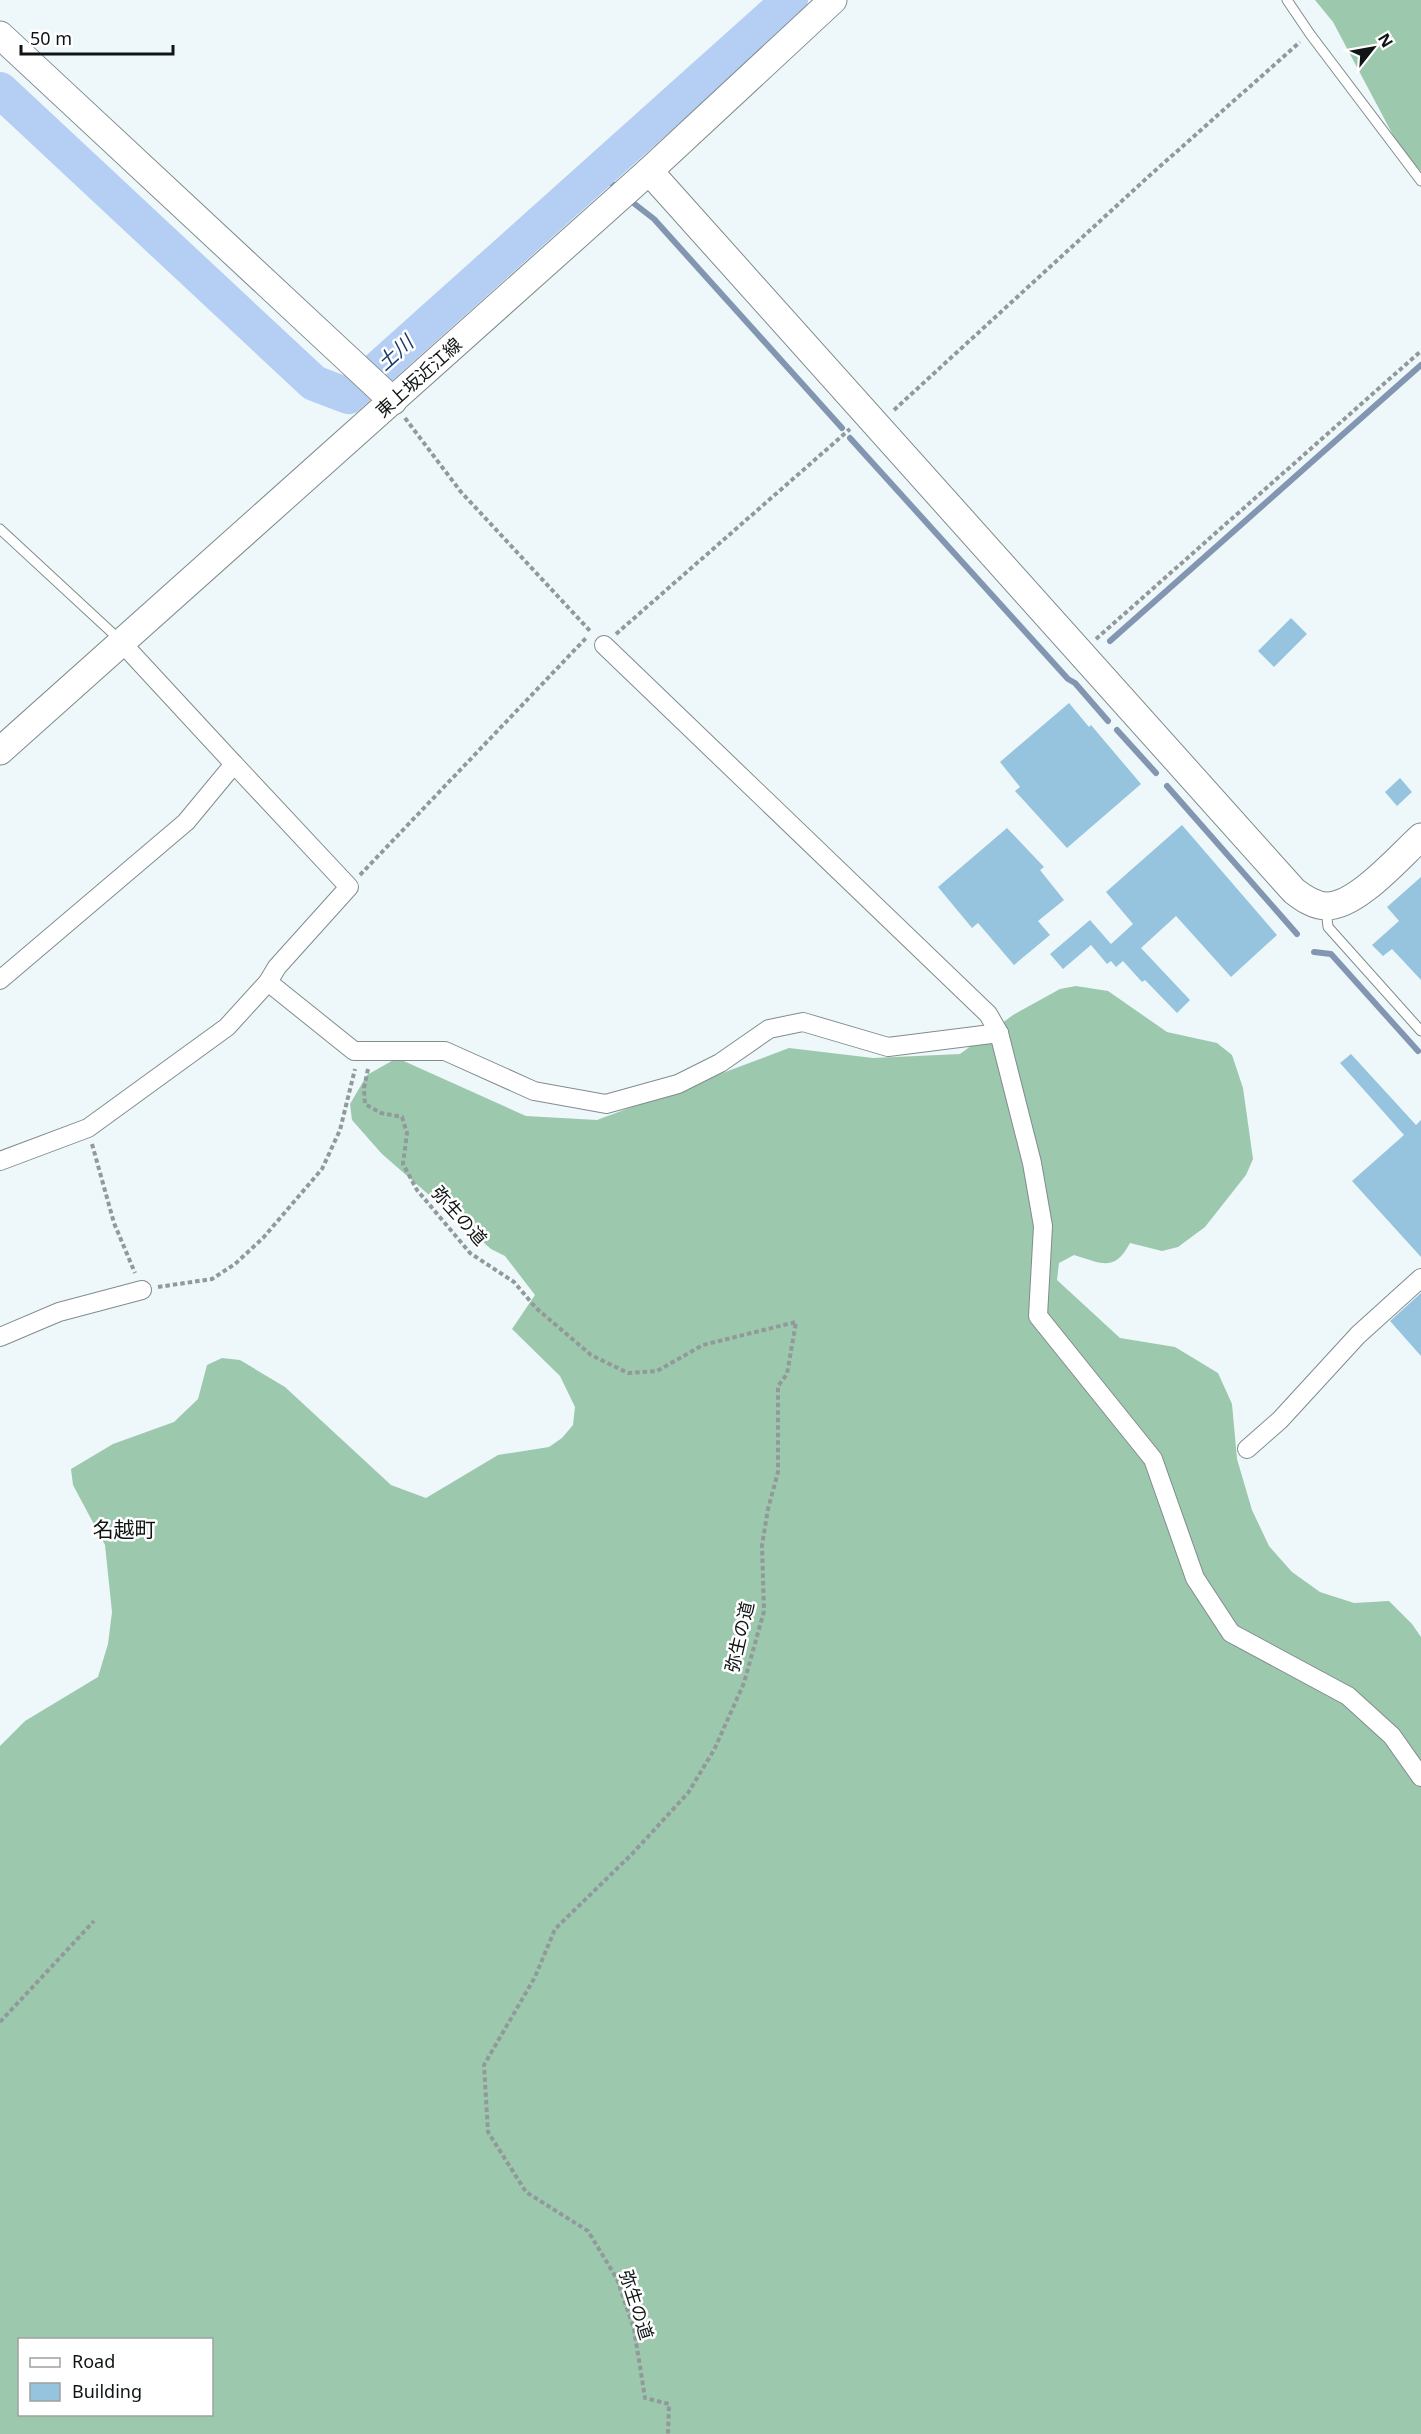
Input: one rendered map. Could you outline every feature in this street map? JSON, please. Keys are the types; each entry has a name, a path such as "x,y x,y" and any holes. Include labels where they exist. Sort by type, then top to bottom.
{"street":[{"name":"東上坂近江線","path":"0,751 122,643 386,395 634,184 833,0"},
{"path":"0,34 386,395"},
{"path":"634,184 872,420 1294,891 1308,902 1326,906 1339,904 1356,895 1421,837"},
{"path":"598,638 988,1014 999,1033 1032,1163 1043,1226 1038,1316 1153,1459 1195,1578 1231,1633 1348,1696 1392,1736 1421,1777"},
{"path":"0,1161 88,1128 227,1027 349,887 122,643"},
{"path":"0,980 186,822 234,764"},
{"path":"268,982 354,1051 445,1051 534,1091 606,1104 678,1084 720,1063 769,1029 803,1022 888,1047 999,1033"},
{"path":"1247,1449 1280,1420 1358,1335 1421,1278"},
{"path":"0,1337 59,1312 142,1290"}],"lane":[{"path":"1287,0 1421,181"},
{"path":"0,529 122,643"},
{"path":"1326,906 1328,927 1421,1031"}],"path":[{"path":"349,887 598,638 872,420 1310,34"},
{"path":"1080,652 1421,351"},
{"path":"386,395 461,492 598,638"},
{"path":"88,1128 114,1223 142,1290 212,1279 235,1264 263,1238 322,1169 340,1130 366,1051"},
{"name":"弥生の道","path":"366,1051 365,1104 381,1113 402,1117 406,1133 403,1164 417,1190 470,1253 514,1281 536,1308 591,1355 628,1373 657,1371 703,1345 796,1322 787,1374 778,1386 778,1472 768,1509 762,1545 764,1611 744,1683 714,1750 688,1792 632,1854 555,1929 535,1977 484,2065 488,2132 526,2192 588,2231 617,2279 634,2329 645,2398 669,2404 668,2434"},
{"path":"0,2022 94,1921"}],"green space":[{"path":"1315,0 1421,0 1421,171 1403,154 1333,22"},
{"path":"1076,986 1108,991 1167,1032 1217,1043 1232,1055 1243,1088 1253,1159 1246,1175 1205,1227 1178,1247 1162,1251 1130,1243 1118,1259 1106,1263 1074,1255 1059,1263 1057,1280 1120,1338 1175,1347 1218,1373 1232,1404 1237,1459 1252,1510 1269,1546 1292,1572 1320,1592 1354,1603 1389,1601 1412,1624 1421,1637 1421,2434 0,2434 0,1746 25,1721 98,1677 108,1644 112,1612 105,1545 73,1485 71,1469 113,1444 174,1422 198,1399 207,1365 222,1358 240,1360 285,1387 391,1485 426,1498 498,1455 549,1447 562,1438 573,1425 575,1407 560,1376 512,1329 535,1295 505,1256 491,1249 382,1154 352,1120 350,1104 367,1075 397,1058 526,1116 597,1120 789,1048 873,1058 960,1054 1013,1015 1060,989"}],"building":[{"path":"1291,618 1307,634 1274,667 1258,651"},
{"path":"1069,703 1089,727 1091,725 1141,784 1067,848 1015,791 1020,787 1000,762"},
{"path":"1400,778 1412,792 1397,806 1385,792"},
{"path":"1182,825 1277,935 1231,977 1176,916 1141,948 1190,1000 1177,1013 1145,980 1142,982 1123,961 1116,967 1111,961 1107,964 1091,945 1063,969 1050,954 1090,920 1111,944 1133,924 1106,892"},
{"path":"1007,828 1044,867 1040,870 1064,900 1038,921 1050,935 1014,965 978,923 972,928 938,887"},
{"path":"1421,877 1421,980 1392,949 1383,956 1372,945 1399,921 1387,907"},
{"path":"1351,1054 1416,1125 1421,1120 1421,1257 1352,1181 1404,1135 1340,1063"},
{"path":"1421,1293 1421,1356 1390,1321"}],"waterway":[{"name":"土川","path":"0,90 314,383 348,396 790,0"},
{"path":"598,171 618,189"},
{"path":"627,198 654,219 842,428"},
{"path":"1110,641 1421,365"},
{"path":"850,438 1108,721"},
{"path":"1117,730 1156,773"},
{"path":"1167,786 1297,934"},
{"path":"1314,952 1331,954 1418,1051"}],"district":[{"name":"名越町","path":"124,1530"}]}
